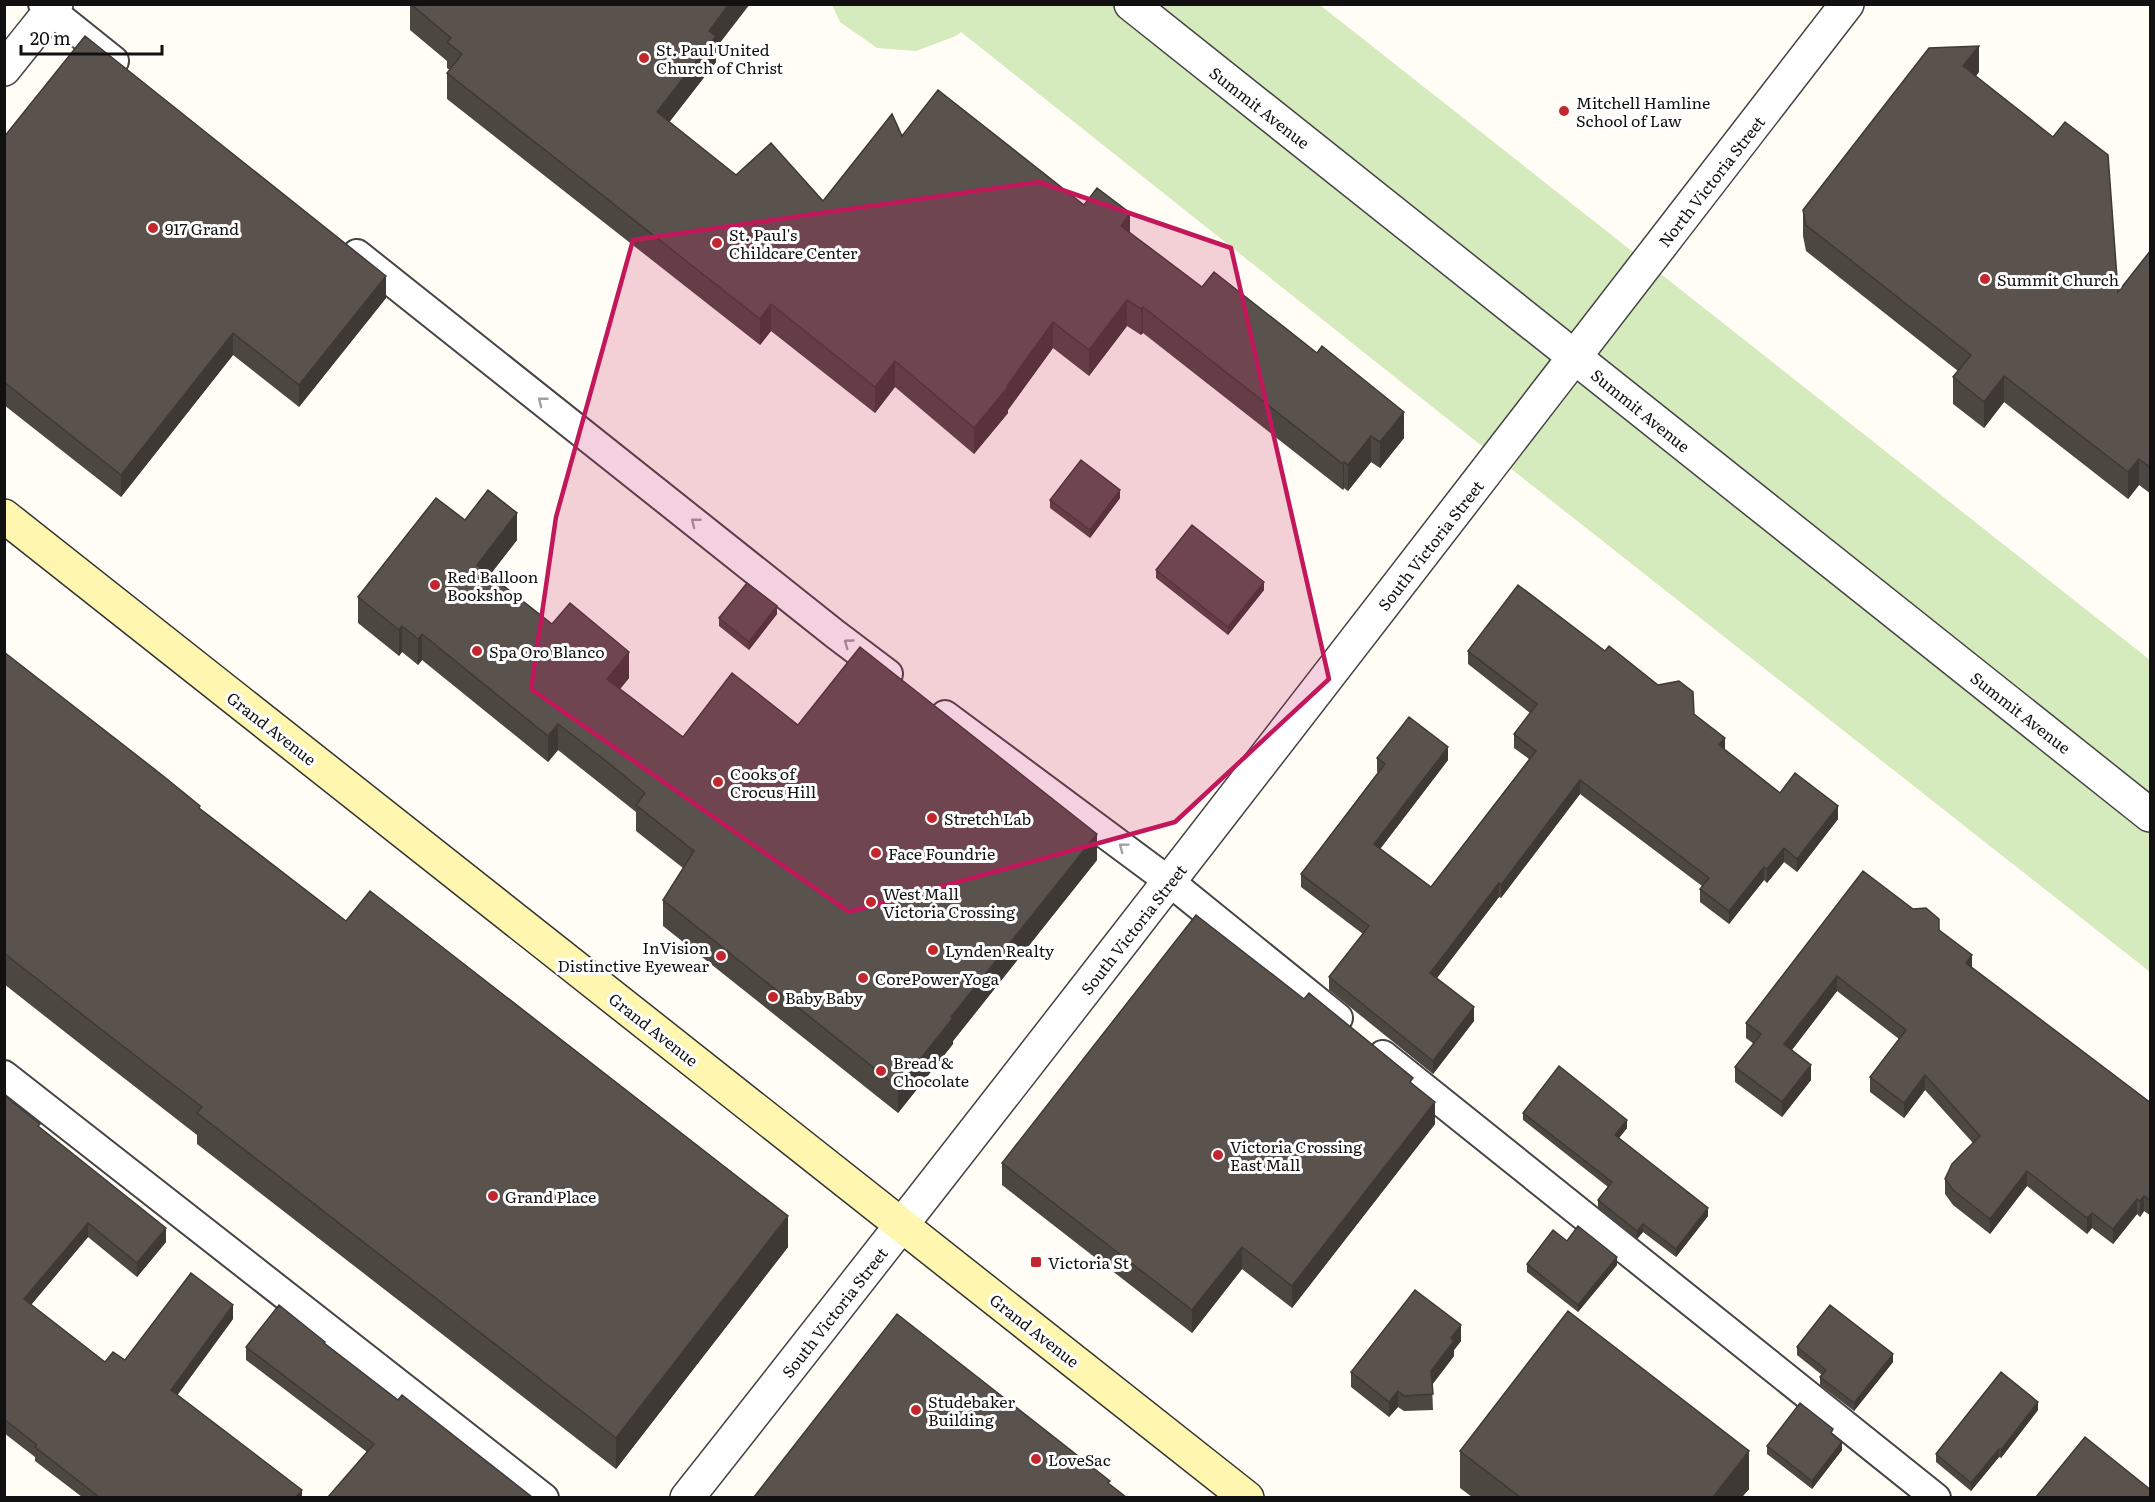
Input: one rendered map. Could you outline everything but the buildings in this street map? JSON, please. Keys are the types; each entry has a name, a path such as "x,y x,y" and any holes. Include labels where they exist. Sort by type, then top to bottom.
{"main road":[{"name":"Grand Avenue","path":"4,516 1247,1497"}],"street":[{"name":"Summit Avenue","path":"1131,4 2151,815"},
{"name":"North Victoria Street","path":"1574,357 1847,4"},
{"path":"4,69 50,6"},
{"name":"South Victoria Street","path":"687,1497 1170,882 1574,357"}],"lane":[{"path":"50,6 134,77"},
{"path":"340,241 826,627 1170,882 1544,1186 1936,1497"},
{"path":"4,1075 544,1497"}],"highlighted area":[{"path":"1039,182 1231,248 1329,679 1175,822 849,912 531,689 556,517 633,240"}],"green space":[{"path":"832,5 1320,5 2150,660 2150,972 961,32 916,51 877,48 840,22"}],"place":[{"name":"St. Paul United Church of Christ","path":"644,58"},
{"name":"Mitchell Hamline School of Law","path":"1564,111"},
{"name":"917 Grand","path":"153,228"},
{"name":"St. Paul's Childcare Center","path":"717,243"},
{"name":"Summit Church","path":"1985,279"},
{"name":"Red Balloon Bookshop","path":"435,585"},
{"name":"Spa Oro Blanco","path":"477,651"},
{"name":"Cooks of Crocus Hill","path":"718,782"},
{"name":"Stretch Lab","path":"932,818"},
{"name":"Face Foundrie","path":"876,853"},
{"name":"West Mall Victoria Crossing","path":"871,902"},
{"name":"Lynden Realty","path":"933,950"},
{"name":"InVision Distinctive Eyewear","path":"721,956"},
{"name":"CorePower Yoga","path":"863,978"},
{"name":"Baby Baby","path":"773,997"},
{"name":"Bread & Chocolate","path":"881,1071"},
{"name":"Victoria Crossing East Mall","path":"1218,1155"},
{"name":"Grand Place","path":"493,1196"},
{"name":"Victoria St","path":"1036,1262"},
{"name":"Studebaker Building","path":"916,1410"},
{"name":"LoveSac","path":"1036,1459"}]}
